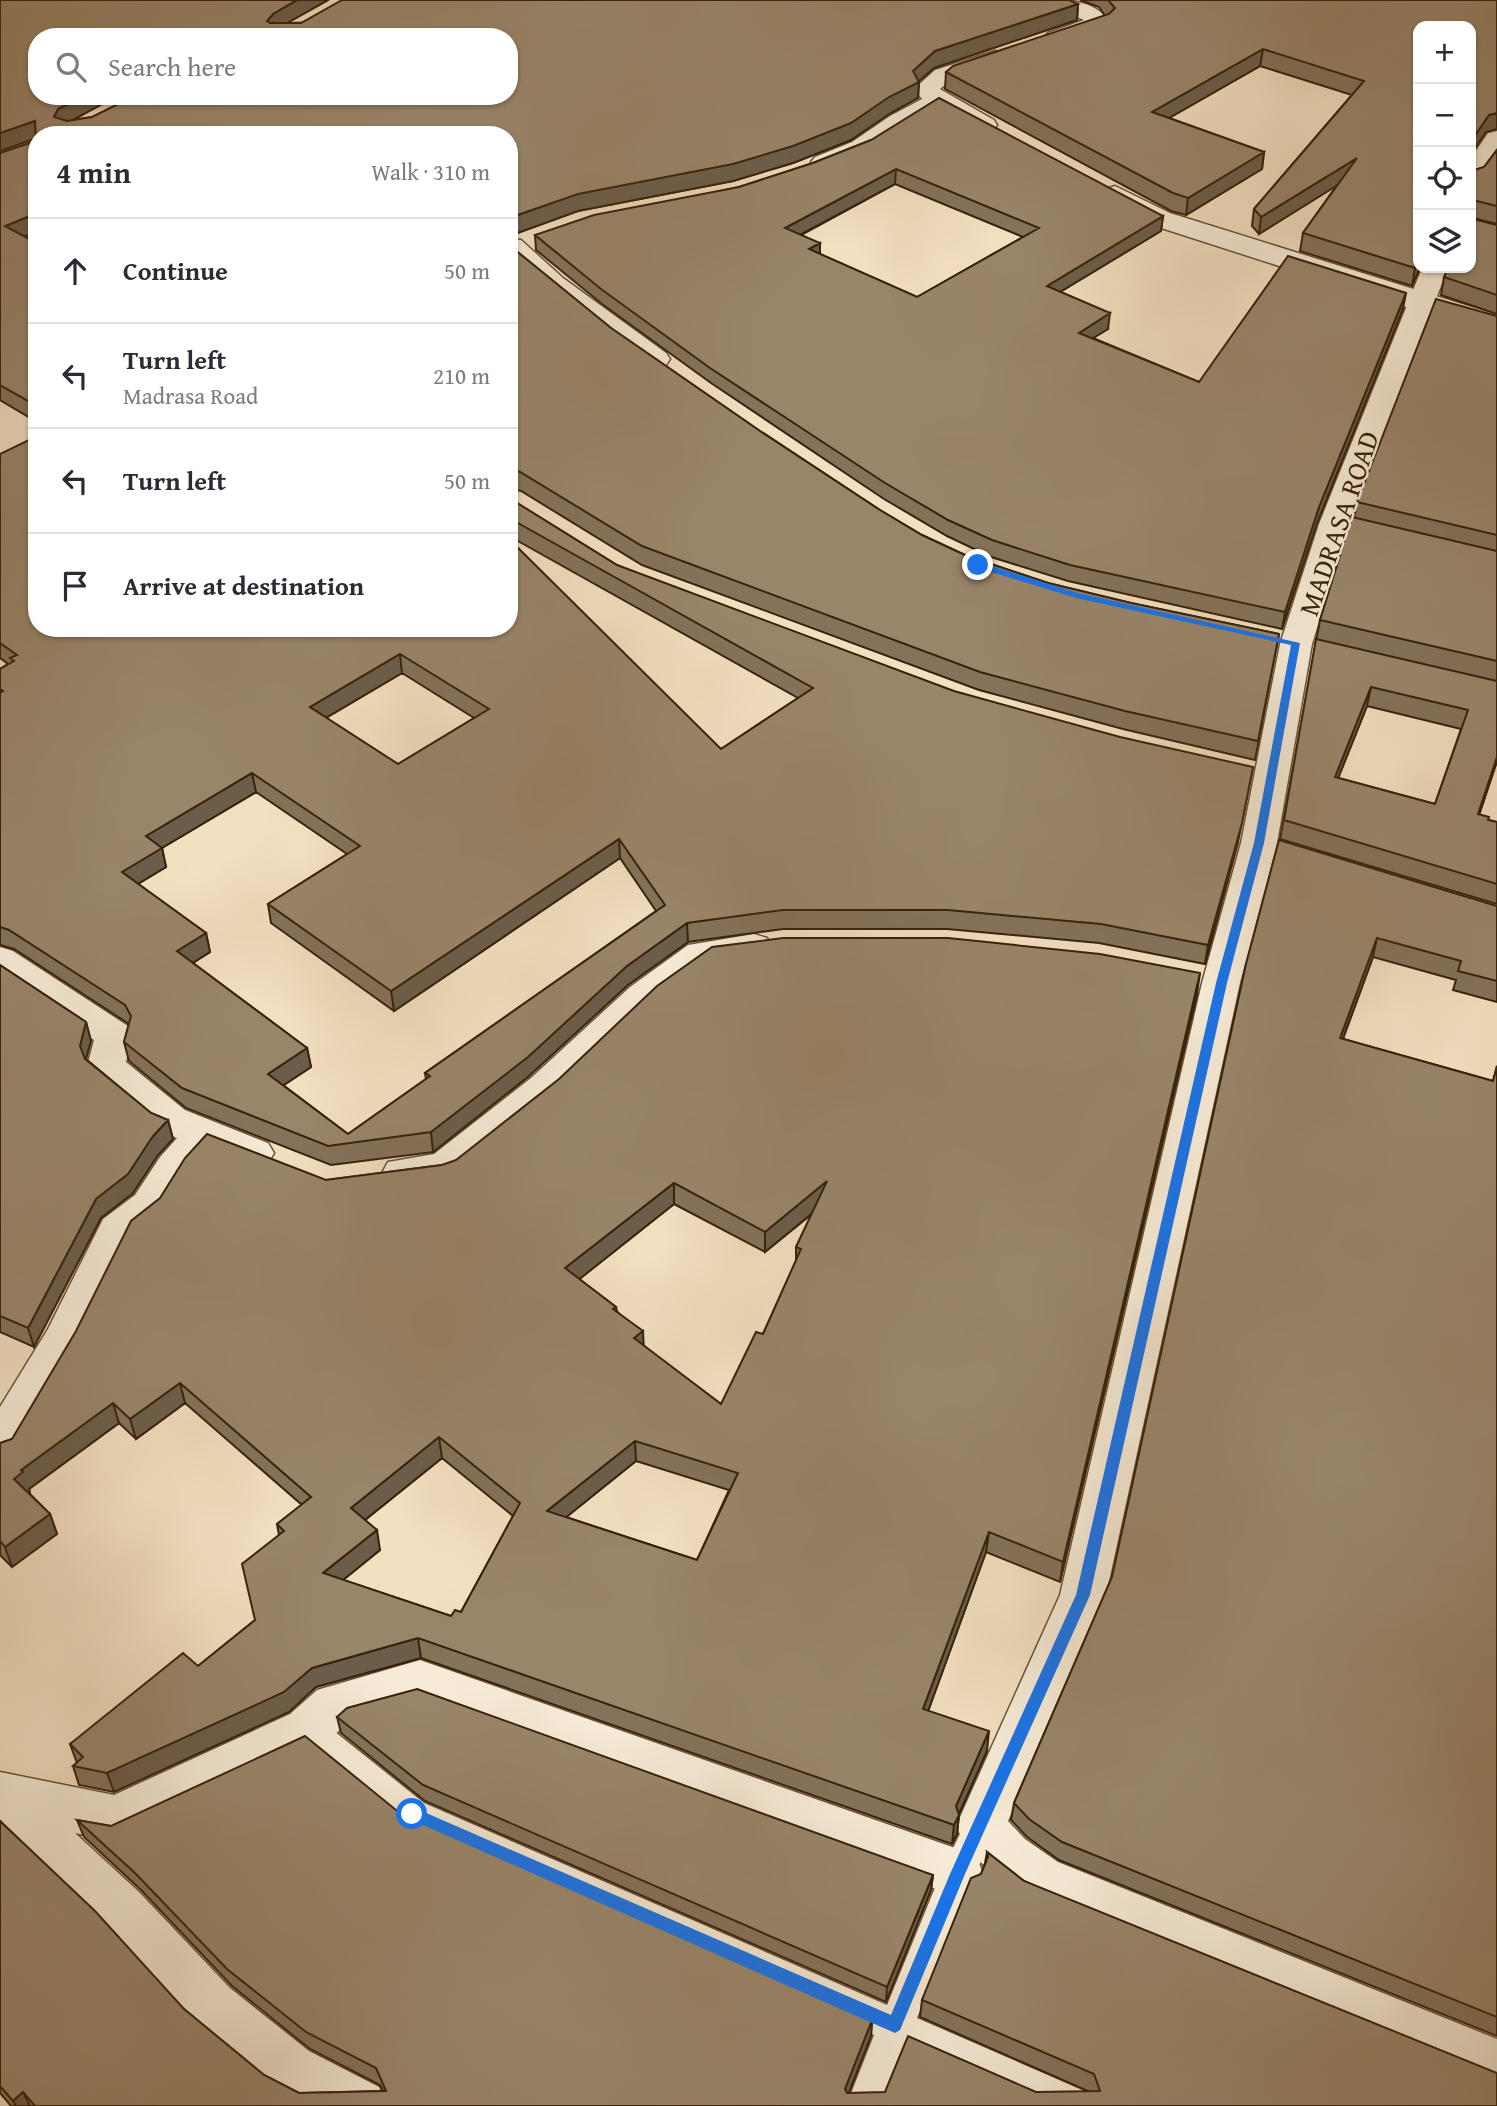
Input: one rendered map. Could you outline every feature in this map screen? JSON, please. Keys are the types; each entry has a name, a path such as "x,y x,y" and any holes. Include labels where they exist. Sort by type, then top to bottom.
{"street":[{"path":"1009,137 938,100 926,89 931,82 943,75 1099,23 1087,8 1056,0"},
{"path":"803,170 861,147 899,121 938,100"},
{"path":"1476,170 1495,143"},
{"path":"1091,181 1161,219 1419,302 1497,324"},
{"path":"519,244 553,284 676,374"},
{"name":"MADRASA ROAD","path":"981,1826 1083,1595 1208,981 1272,847 1257,774 1296,644 1347,528 1419,302 1433,273"},
{"path":"367,1178 444,1168 545,1088 643,996 701,954 783,944"},
{"path":"0,960 114,1035 106,1066 171,1120 291,1168"},
{"path":"0,1445 65,1338 118,1230 149,1206 174,1167 204,1134"},
{"path":"0,1795 116,1818 307,1729 334,1705 420,1681 958,1874"},
{"path":"0,1795 121,1909 211,2006 290,2070 360,2106"},
{"path":"981,1826 1007,1856 1040,1879 1497,2065"}],"lane":[{"path":"307,1729 412,1814 1076,2106"},
{"name":"MADRASA ROAD","path":"864,2106 958,1874 981,1826"}],"building":[{"path":"0,0 297,0 273,14 267,21 270,23 301,23 342,0 1069,0 1078,4 935,51 913,71 919,82 889,97 851,123 793,146 733,164 578,194 518,215 518,126 35,126 35,121 0,133"},
{"path":"1108,0 1497,0 1497,113 1489,115 1476,134 1476,21 1413,21 1413,267 1303,233 1357,158 1261,217 1254,209 1364,81 1263,49 1152,112 1264,152 1188,198 1173,193 946,72 953,66 1109,14 1115,8"},
{"path":"939,98 1163,216 1047,286 1110,313 1079,333 1199,382 1288,256 1406,293 1319,507 1285,612 1070,565 992,540 948,520 885,483 710,368 601,289 535,235 594,215 739,187 813,163 871,140","holes":["896,169 1039,228 917,297 809,249 820,243 785,228"]},
{"path":"28,144 28,217 5,226 28,238 28,401 0,385 0,153"},
{"path":"1497,150 1497,206 1476,201 1476,170 1484,167"},
{"path":"1476,220 1497,225 1497,295 1444,277 1446,273 1476,273"},
{"path":"518,252 611,328 760,431 922,535 967,556 1048,583 1279,634 1258,741 1125,711 980,672 642,546 520,472"},
{"path":"1436,299 1497,316 1497,535 1357,502"},
{"path":"28,440 28,637 518,637 518,548 721,749 813,688 518,523 518,504 617,565 954,691 1120,737 1253,767 1242,823 1208,945 1101,924 948,910 783,910 687,923 627,966 528,1057 431,1132 328,1146 182,1088 124,1042 131,1016 125,1005 9,930 0,927 0,693 3,691 0,689 0,669 14,661 10,658 17,655 0,643 0,454","holes":["400,654 489,709 398,764 310,707","252,773 360,846 268,904 391,991 619,839 665,905 425,1073 430,1076 348,1134 268,1074 307,1048 177,951 206,933 122,872 162,848 146,836"]},
{"path":"1352,517 1497,551 1497,661 1320,620"},
{"path":"1316,639 1497,681 1497,757 1478,814 1497,822 1497,884 1284,820","holes":["1371,687 1468,710 1435,804 1335,777"]},
{"path":"1279,840 1497,906 1497,981 1458,971 1461,961 1377,938 1340,1038 1493,1081 1497,1066 1497,2017 1062,1842 1029,1819 1014,1803 1112,1577 1246,964"},
{"path":"783,938 948,938 1100,954 1200,973 1063,1562 989,1532 923,1709 989,1731 956,1806 959,1815 954,1825 418,1638 312,1668 284,1692 107,1773 73,1766 83,1757 70,1744 183,1653 198,1666 255,1620 242,1564 284,1531 277,1524 311,1497 180,1383 130,1419 113,1403 21,1470 23,1472 14,1479 50,1514 5,1547 0,1541 0,1443 12,1439 76,1331 131,1221 160,1198 185,1158 207,1134 326,1180 442,1165 456,1160 559,1079 657,986 712,947","holes":["827,1181 796,1247 801,1249 763,1334 756,1332 721,1404 634,1338 643,1331 565,1268 674,1183 765,1232","439,1437 520,1503 461,1612 455,1610 451,1616 323,1573 377,1530 351,1508","635,1441 738,1473 697,1560 547,1511"]},
{"path":"0,965 86,1022 80,1046 85,1059 151,1113 168,1120 153,1136 128,1174 96,1199 28,1328 0,1316"},
{"path":"417,1689 933,1875 887,1987 423,1785 337,1717 347,1708"},
{"path":"305,1736 396,1810 872,2020 845,2089 847,2093 885,2092 908,2036 1036,2092 1100,2091 1094,2074 922,2000 971,1878 981,1874 988,1857 987,1852 1024,1881 1497,2073 1497,2106 35,2106 23,2092 13,2101 0,2086 0,1821 95,1911 184,2009 264,2075 299,2093 386,2091 376,2068 306,2032 227,1969 135,1873 77,1820 111,1826"}],"route":[{"path":"412,1814 895,2025 958,1874 1083,1595 1221,983 1259,843 1269,777 1296,643 1076,595 978,565"}]}
